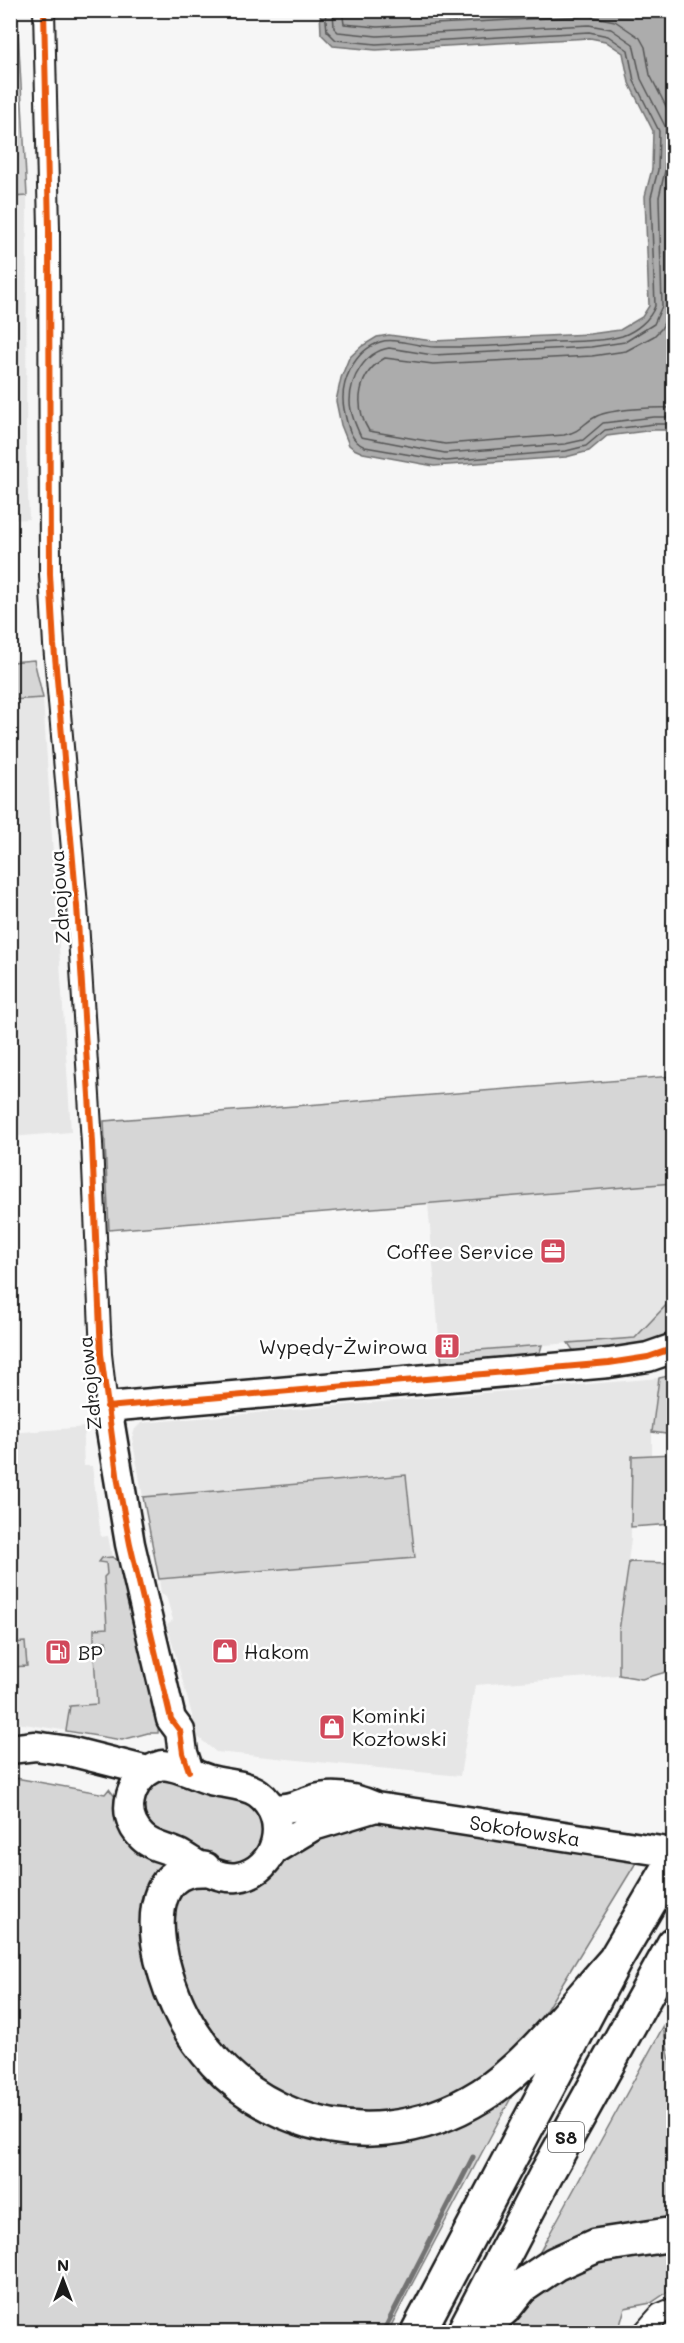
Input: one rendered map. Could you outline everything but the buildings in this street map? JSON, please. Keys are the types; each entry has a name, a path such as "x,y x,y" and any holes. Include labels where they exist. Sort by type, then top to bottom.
{"highway":[{"name":"S8","path":"418,2332 615,1960 674,1860"},
{"path":"204,1869 191,1869 178,1875 161,1897 157,1913 158,1944 165,1973 183,2019 196,2041 214,2063 248,2092 271,2106 326,2126 370,2130 411,2126 435,2119 473,2101 498,2084 542,2042 615,1960"},
{"name":"S8","path":"464,2332 547,2173 674,1944"},
{"path":"477,2332 504,2307 521,2287 555,2264 595,2246 674,2234"}],"street":[{"name":"Zdrojowa","path":"44,10 49,229 50,574 77,906 92,1143 101,1354 107,1407 130,1544 171,1719 180,1731 183,1753 189,1771"},
{"path":"107,1407 609,1363 648,1357 674,1348"},
{"path":"10,1750 35,1746 69,1751 144,1777 174,1766 208,1779 258,1793 272,1808 278,1823 278,1832 273,1850 258,1868 245,1875 228,1877 204,1869 178,1854 153,1845 141,1836 133,1825 129,1812 144,1777 161,1750 165,1730 171,1719"},
{"name":"Sokołowska","path":"272,1808 288,1809 311,1800 331,1796 362,1801 376,1807 674,1853"},
{"name":"Sokołowska","path":"273,1850 313,1826 376,1807"},
{"path":"644,2332 660,2314 674,2308"}],"shaded area":[{"path":"10,11 17,11 27,196 11,197"},
{"path":"27,196 26,449 29,519 11,520 11,197"},
{"path":"34,660 43,698 11,700 11,662"},
{"path":"43,698 71,1132 11,1137 11,700"},
{"path":"673,1076 673,1183 109,1230 104,1121"},
{"name":"Coffee Service","path":"673,1183 673,1298 635,1338 455,1352 452,1349 440,1350 428,1203"},
{"path":"673,1298 673,1334 664,1339 640,1346 575,1353 568,1343 635,1338"},
{"path":"542,1345 540,1352 536,1353 536,1358 442,1367 441,1353"},
{"path":"673,1375 673,1435 652,1432 659,1378"},
{"path":"659,1378 652,1432 652,1455 632,1456 631,1539 619,1631 619,1675 475,1685 460,1776 216,1752 198,1737 167,1624 173,1620 166,1596 161,1594 159,1579 415,1558 406,1475 143,1497 132,1438 135,1429 141,1423"},
{"path":"86,1427 83,1442 84,1466 92,1466 101,1537 108,1536 117,1584 114,1738 11,1722 10,1433"},
{"path":"673,1454 673,1524 631,1527 632,1456"},
{"path":"406,1475 415,1558 159,1579 143,1497"},
{"path":"112,1557 123,1563 159,1719 158,1733 148,1733 122,1740 66,1731 70,1706 97,1704 94,1655 99,1653 99,1647 107,1646 106,1641 94,1642 94,1629 107,1628 104,1577 107,1574 106,1563 99,1562 102,1558"},
{"path":"629,1562 673,1563 673,1670 642,1679 619,1675 619,1631"},
{"path":"25,1642 27,1666 11,1667 11,1643"},
{"path":"10,1777 105,1794 109,1789 164,1861 166,1866 146,1960 154,1990 165,2016 187,2052 208,2078 236,2101 269,2122 305,2135 507,2092 513,2094 388,2332 11,2332"},
{"path":"167,1780 220,1792 247,1802 258,1812 263,1824 263,1836 259,1848 250,1857 239,1862 224,1862 153,1826 144,1814 143,1806 146,1796 154,1785"},
{"path":"376,1821 637,1861 540,2020 498,2070 418,2112 321,2114 243,2079 187,2008 169,1912 176,1896 188,1887 264,1880 290,1856 319,1836"},
{"path":"663,2027 673,2076 673,2217 590,2229 538,2255"},
{"path":"673,2247 673,2288 651,2303 625,2308 618,2332 507,2332 522,2312 544,2290 588,2262"}],"water":[{"path":"320,11 673,11 673,430 607,436 589,451 566,457 434,466 363,453 349,445 341,425 336,401 341,378 349,358 362,346 377,337 389,335 433,341 590,334 620,330 642,317 649,306 645,196 652,169 653,131 629,83 623,53 605,41 590,38 376,50 333,46 321,34"}],"waterway":[{"path":"383,2332 473,2157"}],"cycle path":[{"path":"44,10 49,229 50,574 77,906 92,1143 101,1354 118,1482 130,1544 171,1719 180,1731 183,1753 189,1771"},
{"path":"107,1407 609,1363 648,1357 674,1348"}],"place":[{"name":"Coffee Service","path":"553,1251"},
{"name":"Wypędy-Żwirowa","path":"447,1346"},
{"name":"Hakom","path":"225,1651"},
{"name":"BP","path":"58,1652"},
{"name":"Kominki Kozłowski","path":"332,1727"}]}
